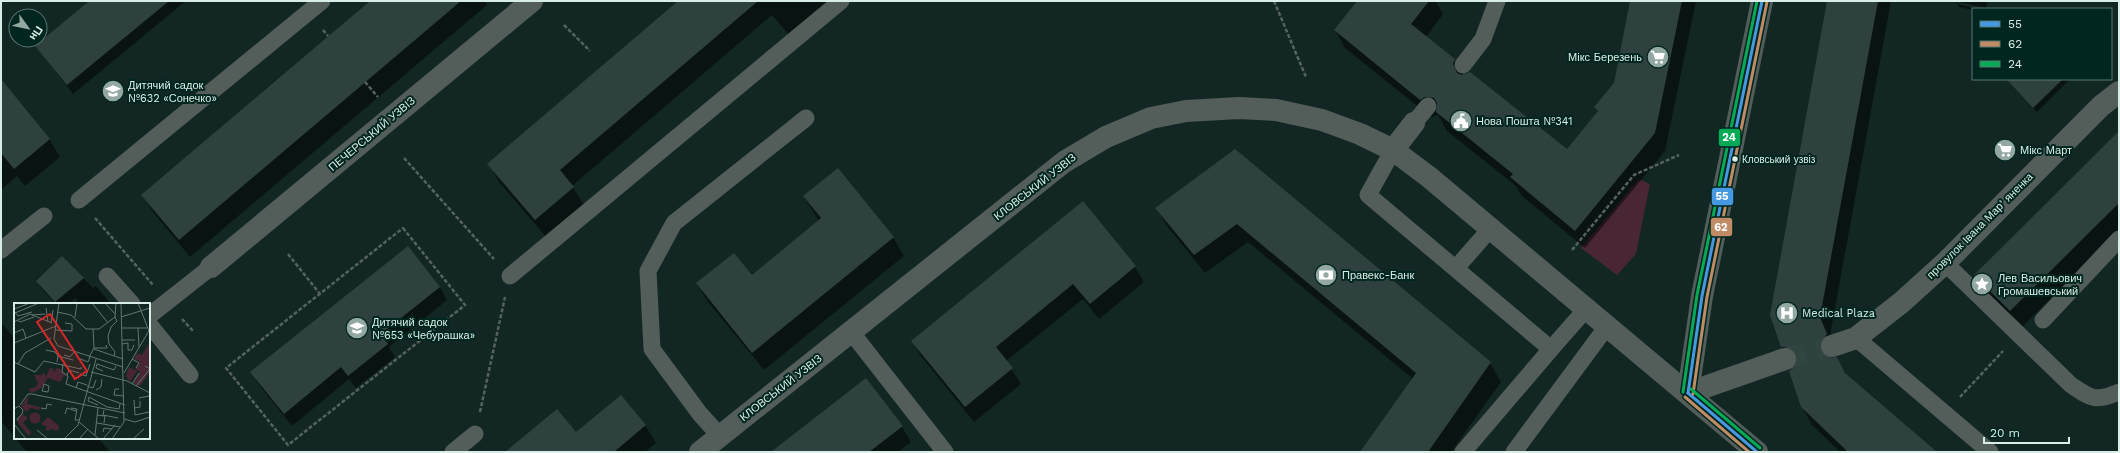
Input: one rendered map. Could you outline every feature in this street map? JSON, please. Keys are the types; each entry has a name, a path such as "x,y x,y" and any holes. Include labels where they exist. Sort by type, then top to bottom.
{"street":[{"name":"ПЕЧЕРСЬКИЙ УЗВІЗ","path":"211,267 532,1"},
{"path":"1762,1 1702,296 1688,392 1785,359"},
{"name":"провулок Івана Марʼяненка","path":"1832,346 1856,338 1902,302 1945,263 2102,106 2119,92"},
{"name":"КЛОВСЬКИЙ УЗВІЗ","path":"700,452 852,333 1064,162 1106,137 1151,118 1193,111 1239,108 1276,110 1322,120 1360,134 1393,150 1429,177 1608,325 1757,452"},
{"path":"1393,150 1414,123"}],"lane":[{"path":"79,200 322,1"},
{"path":"510,276 841,1"},
{"path":"1463,66 1483,38 1497,1"},
{"path":"1414,123 1428,106"},
{"path":"720,436 700,414 652,349 648,271 674,223 806,118"},
{"path":"1393,150 1368,195 1551,349"},
{"path":"1,250 44,216"},
{"path":"1456,268 1491,228"},
{"path":"2043,320 2119,239"},
{"path":"1945,263 2071,385 2087,396 2102,399 2119,392"},
{"path":"150,315 211,267"},
{"path":"107,276 131,303"},
{"path":"1463,452 1587,308"},
{"path":"150,325 190,375"},
{"path":"1514,452 1608,325"},
{"path":"852,333 945,452"},
{"path":"1856,338 1990,452"},
{"path":"453,452 475,434"}],"path":[{"path":"1274,1 1306,77"},
{"path":"564,25 590,51"},
{"path":"1572,250 1634,175 1679,155"},
{"path":"404,158 510,276 475,434"},
{"path":"79,200 155,288"},
{"path":"404,228 464,305 288,445 226,368 320,294 404,228"},
{"path":"288,254 320,294"},
{"path":"179,316 194,332"},
{"path":"1946,414 2001,352 2022,338"}],"shaded area":[{"path":"1639,179 1650,184 1636,254 1617,275 1581,248"}],"building":[{"path":"89,1 169,1 67,85 37,48 48,48 48,35"},
{"path":"370,1 461,1 179,240 141,195"},
{"path":"678,1 758,1 560,170 574,187 535,220 487,164"},
{"path":"1357,1 1429,1 1411,24 1455,59 1453,64 1457,73 1462,75 1470,72 1567,149 1598,111 1594,107 1614,83 1630,1 1682,1 1655,133 1575,231 1510,177 1513,174 1436,112 1437,103 1434,98 1425,97 1420,100 1334,30"},
{"path":"1827,1 1878,1 1820,317 1827,334 1820,343 1820,350 1823,355 1829,358 1837,357 1845,373 1937,452 1848,452 1801,407 1789,371 1795,367 1797,355 1793,349 1781,347 1770,315"},
{"path":"1,79 50,139 14,169 1,153"},
{"path":"2007,80 2062,80 2033,108"},
{"path":"2119,131 2119,203 2010,311 1974,275"},
{"path":"1235,149 1491,362 1428,452 1360,452 1416,373 1237,224 1194,255 1155,208"},
{"path":"838,168 894,237 752,353 696,283 734,253 752,275 821,218 803,196"},
{"path":"1083,201 1136,266 1090,304 1073,284 996,347 1013,368 965,407 911,341"},
{"path":"408,246 440,287 381,334 388,344 348,376 341,367 284,414 250,372"},
{"path":"62,256 84,278 55,302 36,281"},
{"path":"866,378 903,426 869,452 771,452"},
{"path":"621,395 646,425 614,452 505,452 557,409 576,432"}],"tunnel":[{"path":"1785,359 1832,346"}],"transit line":[{"name":"24","path":"1683,392 1697,295 1757,1"},
{"name":"55","path":"1688,393 1702,296 1762,1"},
{"name":"62","path":"1693,394 1707,297 1767,2"},
{"name":"24","path":"1691,389 1760,448"},
{"name":"55","path":"1688,393 1757,452"},
{"name":"62","path":"1685,397 1749,452"}],"place":[{"name":"Мікс Березень","path":"1658,57"},
{"name":"Дитячий садок №632 «Сонечко»","path":"113,91"},
{"name":"Нова Пошта №341","path":"1461,121"},
{"name":"Мікс Март","path":"2005,150"},
{"name":"Кловський узвіз","path":"1735,159"},
{"name":"Правекс-Банк","path":"1326,275"},
{"name":"Лев Васильович Громашевський","path":"1982,284"},
{"name":"Medical Plaza","path":"1787,313"},
{"name":"Дитячий садок №653 «Чебурашка»","path":"357,328"}]}
